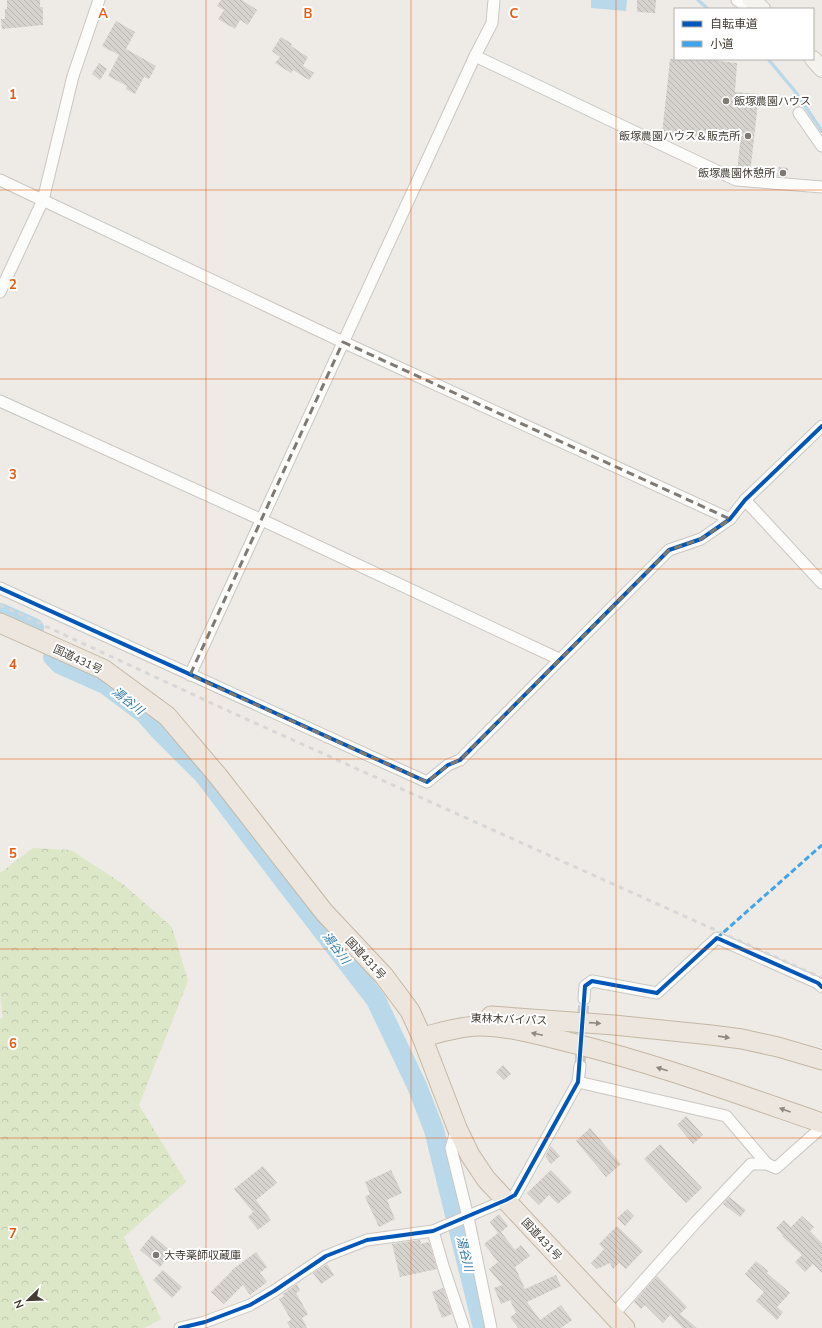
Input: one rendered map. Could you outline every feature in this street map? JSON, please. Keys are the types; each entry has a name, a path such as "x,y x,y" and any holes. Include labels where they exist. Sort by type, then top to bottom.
{"highway":[{"name":"国道431号","path":"0,623 102,669 167,716 218,776 324,912 384,976 410,1011 422,1037 457,1128 470,1155 486,1179 619,1322"},
{"name":"東林木バイパス","path":"422,1037 445,1019 473,1016 504,1016 614,1025 742,1039 822,1060"},
{"name":"東林木バイパス","path":"422,1037 455,1029 478,1026 536,1034 594,1048 715,1085 822,1123"}],"main road":[{"path":"751,0 761,8"},
{"path":"814,60 822,69"}],"street":[{"path":"0,292 43,200 73,76 99,0"},
{"path":"190,675 475,56 492,23 494,0"},
{"path":"737,0 749,8"},
{"path":"475,56 736,180 822,187"},
{"path":"799,112 822,146"},
{"path":"0,180 343,342 730,519"},
{"path":"0,401 262,520 559,659"},
{"path":"0,588 427,782 448,764 460,760 669,550 701,539 730,519 745,500 822,426"},
{"path":"745,500 822,583"},
{"path":"584,999 585,986 592,981 657,993 717,938 818,983 822,987"},
{"path":"180,1328 205,1322 250,1305 274,1291 326,1256 367,1240 433,1231 468,1217 515,1195 578,1082 580,1066"},
{"path":"578,1082 726,1116 767,1164"},
{"path":"619,1322 696,1222 751,1164 767,1164 776,1168 822,1127"},
{"path":"457,1128 451,1148 468,1217 491,1328"},
{"path":"433,1231 464,1328"}],"highlighted area":[{"path":"343,342 730,519 701,539 669,550 460,760 448,765 427,782 190,675"}],"green space":[{"path":"33,848 71,850 123,884 172,927 188,981 139,1105 186,1182 124,1237 161,1319 145,1328 0,1328 0,1019 3,1017 0,994 0,873"}],"water":[{"path":"591,0 627,0 626,11 591,8"}],"building":[{"path":"7,0 40,0 40,7 43,7 43,25 2,29 1,19 5,19"},
{"path":"221,0 242,0 257,10 248,25 240,20 235,29 218,19 224,10 217,6"},
{"path":"637,0 656,0 655,13 637,12"},
{"path":"116,21 135,32 126,49 156,66 149,79 144,77 135,94 126,89 127,86 108,76 119,55 102,46"},
{"path":"281,37 292,44 291,46 308,57 303,66 314,73 309,80 293,70 291,73 275,63 280,57 272,51"},
{"path":"670,59 720,60 737,63 735,92 759,94 750,174 737,173 740,143 662,134"},
{"path":"99,63 107,69 100,80 92,74"},
{"name":"飯塚農園休憩所","path":"779,167 788,168 787,177 777,176"},
{"path":"503,1065 511,1074 504,1080 496,1072"},
{"path":"686,1116 703,1135 693,1144 677,1125"},
{"path":"590,1128 621,1164 606,1177 576,1141"},
{"path":"660,1144 702,1188 686,1203 644,1159"},
{"path":"551,1146 560,1156 551,1164 545,1156"},
{"path":"263,1166 277,1183 256,1200 271,1220 258,1230 248,1217 253,1212 234,1189"},
{"path":"391,1170 402,1193 387,1200 395,1219 379,1227 365,1197 370,1194 365,1182"},
{"path":"551,1170 572,1192 558,1204 549,1195 539,1205 527,1193"},
{"path":"729,1197 746,1210 740,1217 723,1204"},
{"path":"627,1209 634,1216 625,1226 617,1218"},
{"path":"499,1214 508,1226 501,1232 515,1250 521,1245 530,1256 515,1267 525,1289 556,1275 561,1286 527,1302 540,1320 561,1305 572,1320 561,1328 518,1328 510,1317 516,1313 510,1300 501,1304 494,1288 502,1285 489,1269 498,1262 484,1244 498,1233 490,1222"},
{"path":"802,1216 814,1227 810,1231 822,1243 822,1273 813,1264 805,1272 795,1262 802,1255 782,1236 783,1235 776,1228 784,1220 791,1227"},
{"path":"617,1226 643,1251 626,1269 619,1263 613,1269 610,1263 597,1269 591,1263 604,1249 599,1244"},
{"path":"152,1235 172,1252 160,1267 140,1250"},
{"path":"420,1240 421,1244 429,1242 437,1269 400,1277 392,1244"},
{"path":"256,1252 267,1267 260,1273 267,1282 250,1295 243,1285 224,1304 211,1292 232,1270"},
{"path":"756,1261 790,1293 777,1307 783,1312 777,1320 756,1301 764,1292 745,1274"},
{"path":"327,1264 334,1275 321,1284 313,1273"},
{"path":"163,1270 182,1287 172,1298 153,1280"},
{"path":"657,1276 687,1307 680,1314 697,1328 683,1328 670,1315 663,1323 645,1305 641,1309 634,1302"},
{"path":"297,1284 300,1291 296,1293 308,1314 302,1318 307,1328 290,1328 287,1322 291,1320 279,1299 284,1296 283,1294"},
{"path":"443,1288 452,1314 442,1318 432,1292"}],"waterway":[{"path":"698,0 707,8"},
{"path":"769,60 794,90 822,131"},
{"name":"湯谷川","path":"0,613 34,628"},
{"name":"湯谷川","path":"53,657 60,664 105,684 145,714 204,775 376,1000 417,1086 434,1130 483,1328"}],"tunnel":[{"path":"580,1066 584,999"}],"railway":[{"path":"0,605 235,714 822,978"}],"marked path":[{"path":"717,938 822,845"}],"cycle path":[{"path":"0,588 427,782 448,765 460,760 669,550 701,539 730,519 745,500 822,426"},
{"path":"180,1328 205,1322 250,1305 274,1291 326,1256 367,1240 433,1231 515,1195 578,1082 585,986 592,981 657,993 717,938 818,983 822,987"}],"place":[{"name":"飯塚農園ハウス","path":"726,101"},
{"name":"飯塚農園ハウス＆販売所","path":"748,136"},
{"name":"飯塚農園休憩所","path":"783,173"},
{"name":"大寺薬師収蔵庫","path":"156,1255"}]}
